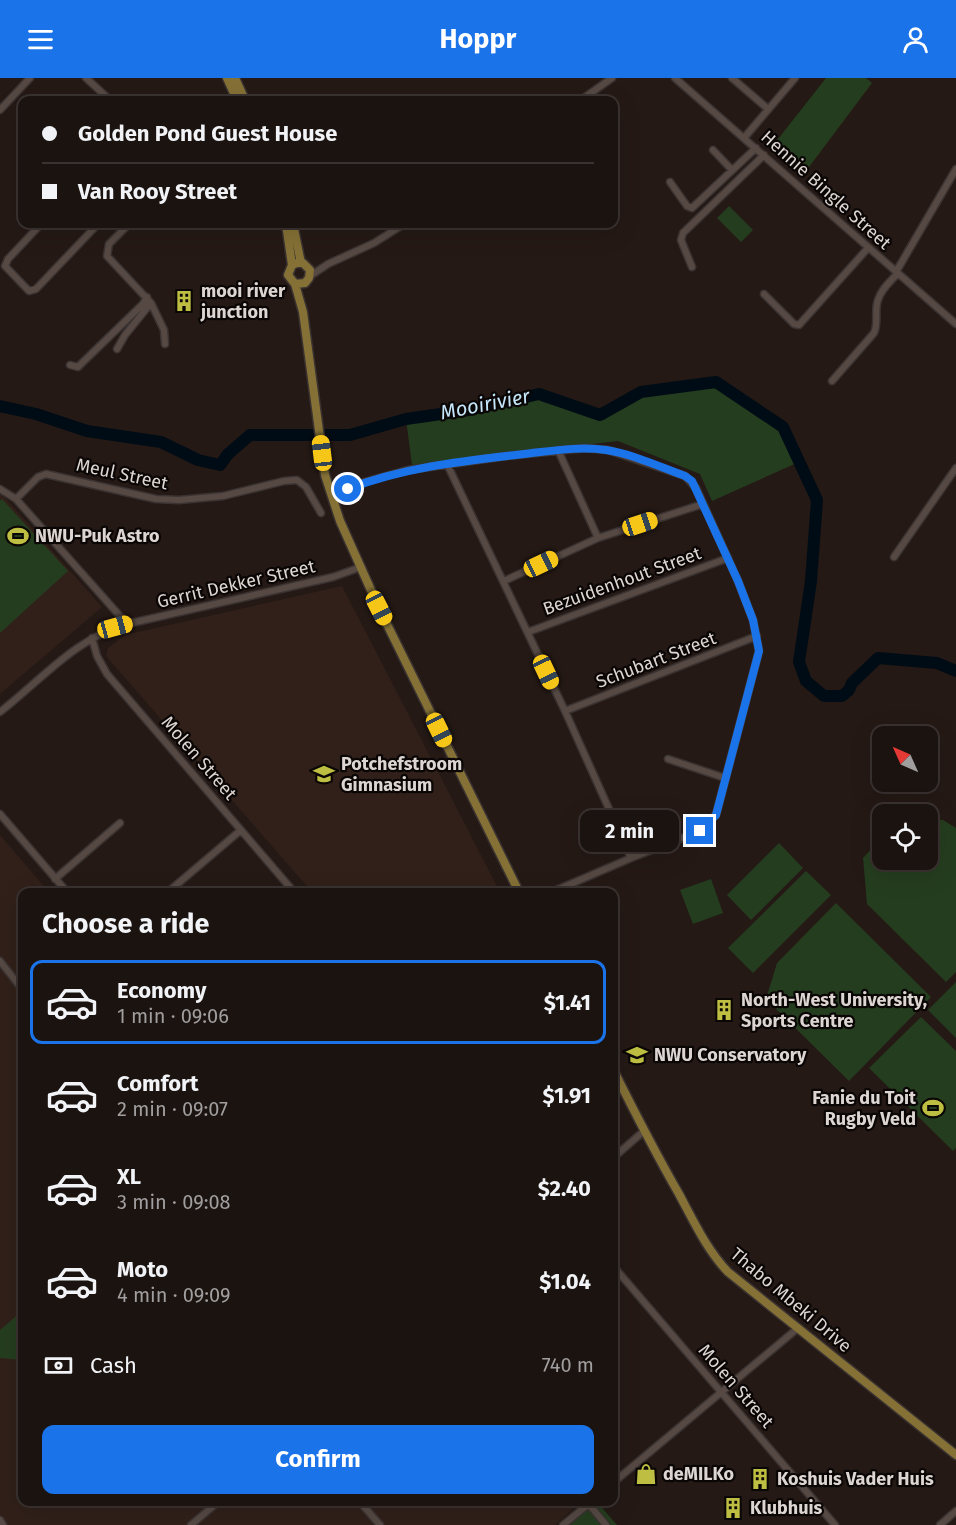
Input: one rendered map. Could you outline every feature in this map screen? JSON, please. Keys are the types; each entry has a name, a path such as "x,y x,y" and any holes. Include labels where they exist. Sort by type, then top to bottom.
{"main road":[{"path":"227,78 235,96"},
{"path":"235,78 243,96"},
{"path":"287,228 300,265 308,279 303,312"},
{"path":"294,228 300,265"},
{"path":"300,265 288,275 295,284 303,312 322,453 331,495 340,521 517,888"},
{"path":"295,284 308,279"},
{"name":"Thabo Mbeki Drive","path":"618,1079 702,1237 718,1261 728,1272 956,1455"}],"street":[{"path":"0,110 30,78"},
{"path":"587,96 612,78"},
{"name":"Hennie Bingle Street","path":"675,78 956,324"},
{"path":"732,78 768,109"},
{"path":"744,138 795,78"},
{"path":"90,79 106,96"},
{"path":"670,182 687,206 692,208 756,148"},
{"path":"713,150 732,170"},
{"path":"692,267 681,240 683,233 764,155"},
{"path":"832,381 874,333 877,325 878,299 897,273 956,169"},
{"path":"37,228 8,259 5,266 31,292 94,228"},
{"path":"125,228 109,244 107,255 149,300 164,330 165,344"},
{"path":"308,279 328,264 374,243 398,228"},
{"path":"764,294 794,324 799,325 868,248"},
{"path":"300,265 328,264"},
{"path":"117,349 149,300"},
{"path":"70,364 78,367 149,300"},
{"path":"331,495 365,482 408,470 585,448 608,450 685,476 696,488 753,620 759,651 716,815 700,831 561,888"},
{"path":"558,450 597,538"},
{"path":"447,464 565,711 631,858"},
{"path":"894,557 956,468"},
{"name":"Meul Street","path":"16,499 38,477 46,474 156,499 179,500 223,496 297,480 306,487 321,513"},
{"path":"0,489 16,499 127,624"},
{"path":"504,581 597,538 703,504"},
{"name":"Bezuidenhout Street","path":"528,632 728,558"},
{"name":"Gerrit Dekker Street","path":"0,712 92,638 105,631 127,624 269,593 343,574 361,567"},
{"name":"Schubart Street","path":"565,711 757,636"},
{"name":"Molen Street","path":"92,638 97,656 107,674 291,888"},
{"path":"668,759 725,778"},
{"path":"0,814 63,888"},
{"path":"55,879 120,823"},
{"path":"173,888 241,830"},
{"path":"0,961 18,984"},
{"path":"618,1154 644,1131"},
{"name":"Molen Street","path":"618,1272 835,1525"},
{"path":"618,1479 798,1328"},
{"path":"191,1525 213,1506"},
{"path":"363,1506 380,1525"},
{"path":"562,1525 584,1506"},
{"path":"592,1506 606,1525"},
{"path":"940,1525 956,1511"},
{"path":"0,1520 3,1525"}],"shaded area":[{"path":"0,492 102,607 0,694"},
{"name":"Potchefstroom Gimnasium","path":"342,586 498,888 309,888 106,656 108,648 125,635"},
{"path":"0,835 46,888 18,888 18,1506 576,1506 555,1525 0,1525"}],"green space":[{"path":"826,78 866,78 872,83 803,175 771,148"},
{"path":"729,206 753,230 741,242 717,218"},
{"path":"716,382 783,427 799,462 712,501 700,474 618,441 412,465 406,419 469,410 539,394 600,415 641,392"},
{"name":"NWU-Puk Astro","path":"2,499 68,571 0,633 0,501"},
{"path":"938,820 943,820 956,828 956,972 946,982 867,904 863,858 872,849 872,870 938,870"},
{"path":"779,843 803,868 751,920 727,895"},
{"path":"806,871 831,895 753,973 728,948"},
{"path":"711,879 723,913 693,924 680,890"},
{"path":"836,903 931,997 849,1081 766,999 777,963"},
{"path":"956,982 956,1038 928,1010"},
{"name":"Fanie du Toit Rugby Veld","path":"921,1017 956,1051 956,1148 953,1151 869,1068"},
{"path":"18,1314 18,1360 0,1358 0,1330"},
{"path":"586,1506 600,1506 617,1525 564,1525"}],"waterway":[{"name":"Mooirivier","path":"0,406 36,414 87,431 161,442 198,460 220,465 228,454 250,435 350,435 406,419 469,410 539,394 600,415 641,392 716,382 783,427 817,500 811,581 799,662 806,681 824,696 842,696 878,658 937,663 956,671"}],"place":[{"name":"mooi river junction","path":"184,301"},
{"name":"NWU-Puk Astro","path":"18,536"},
{"name":"Potchefstroom Gimnasium","path":"324,774"},
{"name":"North-West University, Sports Centre","path":"724,1010"},
{"name":"NWU Conservatory","path":"637,1055"},
{"name":"Fanie du Toit Rugby Veld","path":"933,1108"},
{"name":"deMILKo","path":"646,1474"},
{"name":"Koshuis Vader Huis","path":"760,1479"},
{"name":"Klubhuis","path":"733,1508"}],"route":[{"path":"348,489 408,470 506,456 585,448 608,450 632,457 685,476 692,481 738,581 753,620 759,651 716,815 700,831"}]}
